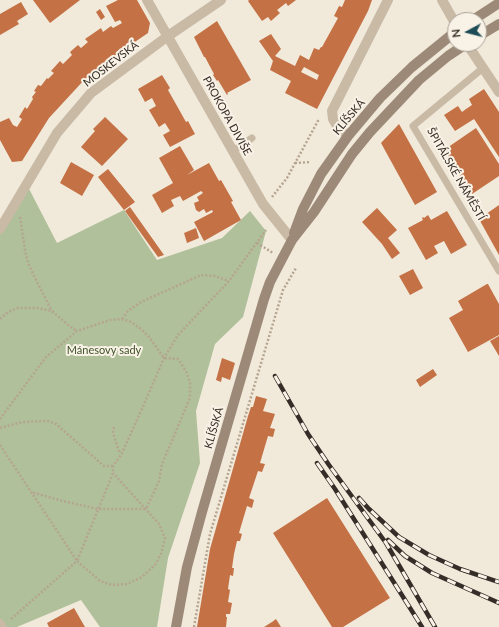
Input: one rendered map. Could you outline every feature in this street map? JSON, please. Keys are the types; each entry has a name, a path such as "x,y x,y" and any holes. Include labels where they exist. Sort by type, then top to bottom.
{"street":[{"name":"PROKOPA DIVIŠE","path":"146,0 263,204 292,240"},
{"name":"MOSKEVSKÁ","path":"0,229 57,133 92,93 168,36 221,0"},
{"path":"348,136 337,126 333,119 332,111 388,0"},
{"path":"442,0 449,12"},
{"path":"485,12 499,3"},
{"path":"487,31 499,24"},
{"name":"KLÍŠSKÁ","path":"176,627 187,567 260,312 270,282 292,240 300,215 321,174 364,116 401,77 428,52 447,38"},
{"name":"KLÍŠSKÁ","path":"292,240 314,212 352,154 388,112 425,75 454,52"},
{"path":"472,52 499,92"}],"lane":[{"name":"ŠPITÁLSKÉ NÁMĚSTÍ","path":"483,68 413,126 499,272"},
{"path":"233,151 252,138"}],"path":[{"path":"271,199 287,178 319,118"},
{"path":"295,163 311,162"},
{"path":"20,217 28,263 36,282 52,311 77,331"},
{"path":"11,620 77,561 113,473 113,466 121,455 164,358 178,335 229,281 266,230"},
{"path":"256,243 274,253"},
{"path":"194,627 210,534 283,290 296,268"},
{"path":"122,319 128,311 142,302 200,275 215,276 229,281"},
{"path":"0,318 8,312 18,308 37,308 52,311"},
{"path":"0,419 46,357 77,331 110,320 122,319 131,322 141,329 154,343 164,358"},
{"path":"146,509 159,481 162,464 190,398 190,383 186,371 178,359 164,358"},
{"path":"0,428 22,422 48,421 56,424 104,466 113,466"},
{"path":"114,427 114,433 121,455"},
{"path":"0,444 30,492 77,561 100,581 112,585 127,584 142,577 155,565 161,554 165,538 159,524 113,473"},
{"path":"30,492 63,501 98,508 130,510 146,509"}],"green space":[{"name":"Mánesovy sady","path":"26,183 57,243 124,210 157,260 222,238 250,211 266,231 243,317 215,344 196,411 200,463 168,558 157,627 100,627 81,600 17,627 2,627 0,624 0,229"}],"building":[{"path":"33,0 80,0 50,23"},
{"path":"118,0 137,0 150,23 148,33 104,63 85,79 49,118 22,161 12,162 0,140 0,122 9,118 13,125 17,127 22,119 19,117 25,107 27,109 33,99 32,97 36,92 34,91 38,85 41,86 47,78 48,79 54,73 51,71 60,61 63,64 72,55 70,52 78,45 81,48 88,42 85,39 101,28 103,32 111,26 113,28 122,23 120,20 115,22 106,6"},
{"path":"296,0 288,6 286,3 277,10 280,13 271,21 268,17 262,21 248,1"},
{"path":"345,0 372,0 368,11 317,109 285,93 291,81 270,70 273,61 259,41 271,34 281,49 275,56 295,66 300,55 309,60 314,48 319,50 322,47 338,18 334,16 339,6 342,7","holes":["304,67 319,75 317,80 301,72"]},
{"path":"21,2 28,14 17,21 19,24 0,35 0,14"},
{"path":"100,9 105,17 101,20 96,12"},
{"path":"217,21 251,80 227,93 227,95 218,80 217,81 213,75 214,74 194,37"},
{"path":"162,75 170,88 168,90 186,122 188,121 195,134 170,147 163,135 170,131 165,123 159,127 149,110 156,106 152,98 145,102 138,89"},
{"path":"484,89 499,112 499,157 474,119 455,131 444,115 458,106 462,112 472,105 469,99"},
{"path":"105,117 128,139 102,166 81,147 95,131 93,129"},
{"path":"399,124 437,192 415,205 381,143"},
{"path":"476,128 499,164 499,176 472,194 444,150"},
{"path":"180,146 194,170 187,175 209,163 233,201 231,202 241,220 204,241 194,222 213,212 212,210 206,213 204,209 199,212 196,210 194,203 199,201 197,197 203,193 201,191 183,201 180,196 171,200 174,206 162,213 152,195 173,183 159,158"},
{"path":"71,162 94,175 82,196 60,183"},
{"path":"108,169 135,202 124,210 98,177"},
{"path":"499,205 499,255 479,219"},
{"path":"130,207 164,255 158,257 125,211"},
{"path":"377,208 397,230 388,238 400,253 392,259 382,244 362,222"},
{"path":"447,211 467,245 451,254 444,241 434,246 438,253 426,260 408,228 423,220 423,217 424,218 428,215 431,220"},
{"path":"196,228 199,238 187,243 184,233"},
{"path":"413,269 423,288 410,295 399,276"},
{"path":"487,284 499,304 499,335 468,352 449,318 463,310 458,301"},
{"path":"499,336 499,356 490,341"},
{"path":"222,358 235,363 230,380 222,377 221,382 216,380"},
{"path":"433,369 437,375 420,387 416,380"},
{"path":"256,396 267,399 263,411 275,414 270,428 275,429 273,437 268,436 260,463 265,464 262,472 258,471 249,498 254,500 252,508 247,506 239,533 242,534 240,541 237,541 232,568 234,568 233,576 230,575 228,589 230,590 228,602 232,603 230,614 226,614 226,627 197,627 210,549 248,416 251,407 253,407"},
{"path":"327,498 390,598 343,627 332,627 273,533"},
{"path":"74,608 85,627 49,627 47,623"},
{"path":"276,619 281,627 264,627 272,622"}],"railway":[{"path":"275,376 308,434 386,543 435,627"},
{"path":"317,463 422,627"},
{"path":"359,498 399,537 429,555 460,569 499,582"},
{"path":"388,540 405,556 432,573 499,603"}]}
